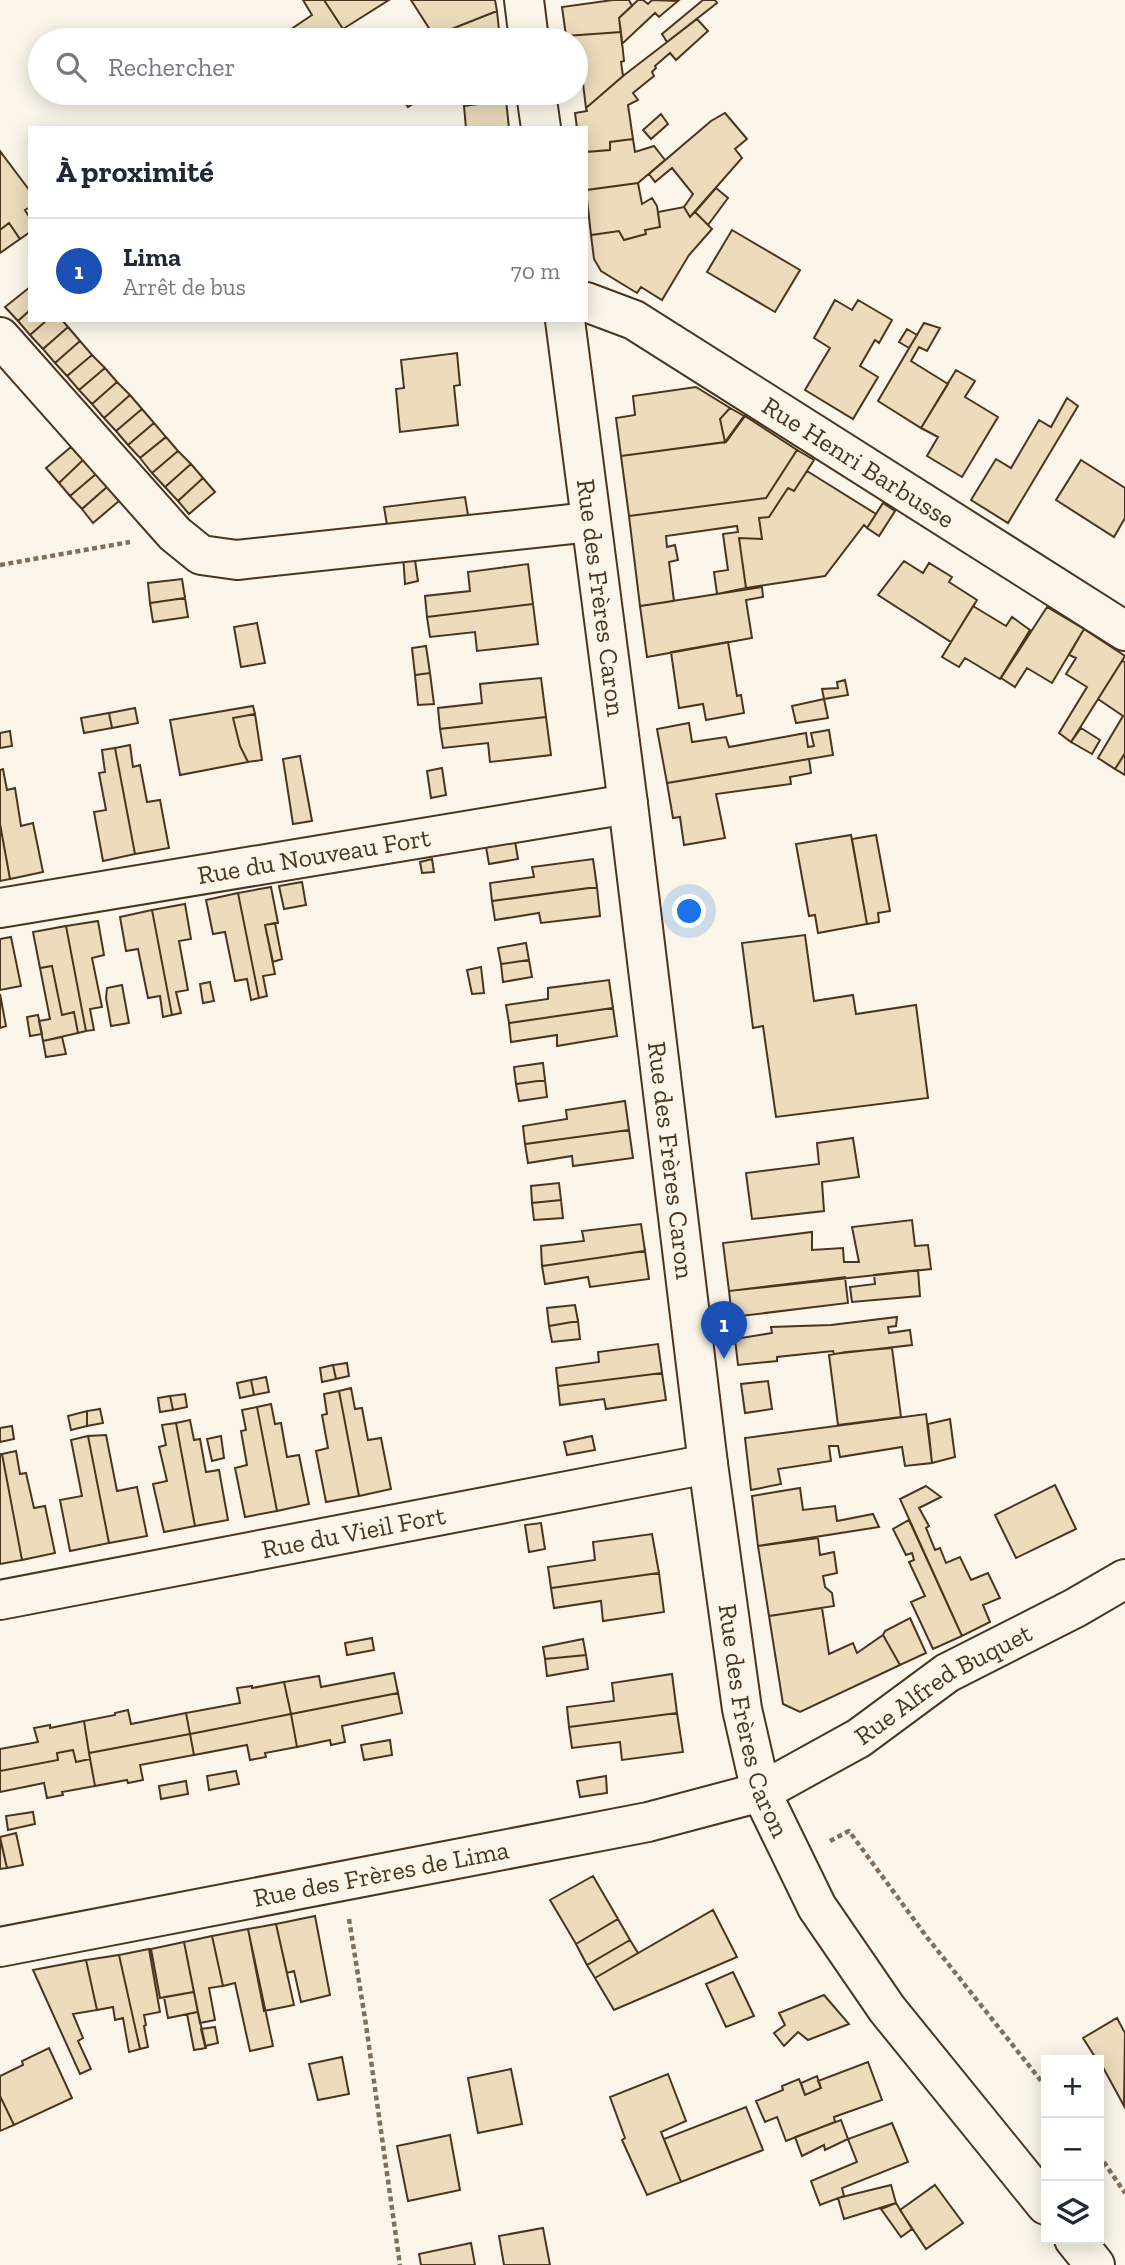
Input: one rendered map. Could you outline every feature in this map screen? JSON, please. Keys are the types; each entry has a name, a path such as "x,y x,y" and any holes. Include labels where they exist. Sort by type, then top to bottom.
{"street":[{"path":"524,0 528,28"},
{"path":"538,105 541,126"},
{"name":"Rue Henri Barbusse","path":"588,303 634,320 1125,631"},
{"name":"Rue des Frères Caron","path":"565,322 628,804 708,1464 742,1709 761,1792 817,1907 887,2009 1041,2199"},
{"path":"0,337 175,534 201,555 237,560 590,522"},
{"name":"Rue du Nouveau Fort","path":"0,908 628,804"},
{"name":"Rue du Vieil Fort","path":"0,1600 708,1464"},
{"name":"Rue Alfred Buquet","path":"761,1792 859,1738 947,1673 1075,1608 1125,1579"},
{"name":"Rue des Frères de Lima","path":"0,1947 648,1822 761,1792"},
{"path":"1078,2244 1095,2265"}],"path":[{"path":"0,565 175,534"},
{"path":"795,1860 849,1831 926,1936 1041,2081"},
{"path":"338,1881 350,1921 400,2265"},
{"path":"1104,2162 1125,2193"}],"building":[{"path":"303,0 324,0 342,28 293,28 312,15"},
{"path":"324,0 389,0 345,28"},
{"path":"411,0 495,0 497,11 454,28 429,28"},
{"path":"613,0 629,0 632,6 619,18 621,32 588,34 588,28 565,28 562,7"},
{"path":"638,0 648,4 652,0 678,1 659,17 655,13 622,44 619,18"},
{"path":"703,0 715,0 717,3 667,42 662,34"},
{"path":"497,11 499,28 454,28"},
{"path":"697,19 708,31 676,60 670,53 655,66 652,72 654,76 633,93 638,100 628,105 633,139 610,142 610,150 588,152 588,126 577,126 575,113 587,111 586,108"},
{"path":"621,32 624,61 621,62 623,76 586,108 588,105 588,34"},
{"path":"507,105 509,126 466,126 464,106"},
{"path":"725,113 747,139 735,149 742,158 690,217 684,207 693,194 672,168 655,182 649,174 711,121"},
{"path":"661,114 668,124 651,139 643,130"},
{"path":"633,139 635,152 654,146 665,160 638,183 588,190 588,152 610,150 610,142"},
{"path":"0,151 28,188 28,208 25,210 28,215 28,233 20,239 9,223 0,230"},
{"path":"638,183 642,204 652,198 657,206 660,227 645,230 646,234 624,240 619,231 591,235 588,190"},
{"path":"716,188 728,198 708,225 695,212"},
{"path":"684,207 690,217 695,212 712,229 689,255 662,300 641,287 637,293 601,271 594,259 591,235 619,231 624,240 646,234 645,230 660,227 658,212"},
{"path":"9,223 20,239 0,253 0,230"},
{"path":"732,230 800,270 775,312 707,272"},
{"path":"28,289 28,312 18,321 5,307"},
{"path":"835,300 852,310 858,300 892,320 879,343 875,340 860,366 878,377 853,419 805,390 830,348 814,338"},
{"path":"28,312 28,322 45,322 30,335 18,321"},
{"path":"45,322 64,322 68,327 43,349 30,335"},
{"path":"924,323 940,328 927,351 919,347 911,361 948,384 921,428 878,401"},
{"path":"68,327 80,341 55,363 43,349"},
{"path":"907,329 917,335 909,348 899,342"},
{"path":"80,341 92,355 67,376 55,363"},
{"path":"457,353 460,385 454,386 458,425 400,432 396,389 404,388 401,360"},
{"path":"92,355 105,368 79,390 67,376"},
{"path":"105,368 117,382 92,404 79,390"},
{"path":"956,370 975,381 965,397 998,417 962,477 927,456 938,437 921,428"},
{"path":"117,382 130,395 104,418 92,404"},
{"path":"696,387 730,408 720,419 725,442 621,456 616,418 635,415 633,396"},
{"path":"130,395 142,409 116,431 104,418"},
{"path":"1067,398 1078,406 1008,523 971,500 996,459 1011,468 1039,420 1051,427"},
{"path":"730,408 744,416 725,442 720,419"},
{"path":"142,409 154,423 128,445 116,431"},
{"path":"745,416 797,450 766,498 629,516 621,456 726,442"},
{"path":"154,423 166,437 140,458 128,445"},
{"path":"166,437 178,451 152,473 140,458"},
{"path":"71,447 83,460 59,483 46,468"},
{"path":"797,450 814,460 794,491 788,488 769,517 759,518 762,539 739,538 746,588 717,594 714,572 728,570 723,534 738,532 737,526 666,536 667,547 675,545 678,560 669,562 674,601 640,606 629,516 766,498"},
{"path":"178,451 191,464 165,487 152,473"},
{"path":"83,460 96,474 70,496 59,483"},
{"path":"1081,460 1125,488 1125,518 1114,537 1056,500"},
{"path":"191,464 203,478 178,501 165,487"},
{"path":"807,471 876,514 867,528 864,525 825,576 746,588 739,538 762,539 759,518 769,517 788,488 794,491"},
{"path":"96,474 107,487 82,509 70,496"},
{"path":"203,478 215,492 189,514 178,501"},
{"path":"107,487 119,501 93,523 82,509"},
{"path":"465,497 469,521 388,531 384,507"},
{"path":"883,503 895,511 879,536 867,528"},
{"path":"414,553 418,581 405,584 403,554"},
{"path":"904,561 923,573 929,563 952,577 949,582 977,600 951,642 878,595"},
{"path":"528,564 533,604 427,617 425,596 470,591 468,572"},
{"path":"182,579 185,598 150,603 148,583"},
{"path":"762,587 763,597 746,600 752,638 647,657 640,606"},
{"path":"185,598 188,617 153,622 150,603"},
{"path":"533,604 538,644 477,651 475,632 430,637 427,617"},
{"path":"973,606 1006,626 1012,617 1030,630 1000,679 965,658 959,667 942,657"},
{"path":"1047,607 1084,629 1052,683 1027,668 1015,687 1001,678"},
{"path":"257,623 265,663 241,667 234,627"},
{"path":"1084,629 1125,656 1071,742 1059,733 1087,687 1066,674 1076,658 1069,655"},
{"path":"728,642 737,696 741,695 744,713 706,720 703,704 679,708 671,652"},
{"path":"426,646 430,673 415,675 412,648"},
{"path":"1122,661 1125,662 1125,753 1115,769 1098,758 1123,716 1098,699"},
{"path":"430,673 434,704 418,705 415,675"},
{"path":"541,678 546,717 440,729 438,708 482,703 480,684"},
{"path":"845,680 848,695 824,699 822,689 838,688 837,682"},
{"path":"824,699 828,718 796,723 792,706"},
{"path":"253,706 255,714 233,718 240,746 248,762 180,775 170,720"},
{"path":"135,708 138,723 112,728 109,713"},
{"path":"109,713 112,728 84,733 81,718"},
{"path":"255,714 262,760 248,762 240,746 233,718"},
{"path":"546,717 551,755 490,762 488,743 443,748 440,729"},
{"path":"689,723 692,742 726,737 729,747 806,733 808,747 814,746 811,733 829,730 833,755 667,783 657,729"},
{"path":"1081,728 1100,740 1092,754 1071,742"},
{"path":"10,731 12,746 0,748 0,733"},
{"path":"130,745 133,767 140,765 147,802 160,800 169,848 135,854 115,748"},
{"path":"115,748 135,854 103,861 94,812 106,810 99,773 105,772 102,750"},
{"path":"300,756 312,821 293,824 283,759"},
{"path":"1125,756 1125,775 1115,769"},
{"path":"809,759 811,773 790,777 791,784 716,794 725,838 684,845 680,817 673,818 667,783"},
{"path":"442,768 446,795 431,798 427,771"},
{"path":"3,769 7,790 15,788 21,826 33,823 43,872 10,879 0,824 0,770"},
{"path":"0,824 10,879 0,881"},
{"path":"851,835 867,924 818,933 815,915 809,916 796,844"},
{"path":"876,835 890,911 878,913 879,922 867,924 852,839"},
{"path":"515,841 518,859 489,864 486,847"},
{"path":"432,859 434,872 422,873 420,862"},
{"path":"593,859 597,887 492,901 490,883 534,877 532,867"},
{"path":"302,882 306,905 284,909 279,886"},
{"path":"271,887 278,923 265,925 275,974 263,976 267,996 259,998 238,893"},
{"path":"597,887 600,916 541,923 539,913 495,920 492,901"},
{"path":"238,893 259,998 251,1000 247,979 235,981 225,932 213,934 206,900"},
{"path":"185,904 191,939 179,941 188,990 176,992 181,1013 172,1015 152,910"},
{"path":"152,910 172,1015 163,1017 160,996 148,998 138,949 126,951 120,917"},
{"path":"98,921 104,955 92,958 102,1007 90,1009 94,1030 86,1031 66,926"},
{"path":"275,923 282,959 273,962 265,925"},
{"path":"66,926 86,1031 78,1033 74,1012 62,1015 52,966 40,968 33,932"},
{"path":"805,935 814,1001 853,995 856,1014 916,1005 928,1098 776,1117 763,1026 753,1028 742,943"},
{"path":"11,937 21,986 0,990 0,939"},
{"path":"526,943 529,960 501,964 498,948"},
{"path":"529,960 532,977 503,982 501,964"},
{"path":"52,966 62,1015 74,1012 78,1033 43,1041 39,1021 50,1019 40,968"},
{"path":"481,967 484,993 472,994 467,970"},
{"path":"609,980 613,1008 509,1023 506,1005 548,999 548,988"},
{"path":"210,982 214,1001 203,1003 200,984"},
{"path":"122,985 129,1023 111,1026 107,988"},
{"path":"0,994 6,1026 0,1028"},
{"path":"613,1008 617,1036 557,1046 557,1035 511,1042 509,1023"},
{"path":"38,1015 42,1034 30,1036 27,1017"},
{"path":"62,1037 66,1054 46,1057 43,1041"},
{"path":"543,1063 545,1080 516,1084 514,1067"},
{"path":"545,1080 547,1097 519,1101 516,1084"},
{"path":"625,1101 629,1130 525,1144 523,1126 567,1119 566,1110"},
{"path":"629,1130 633,1158 573,1166 572,1156 528,1163 525,1144"},
{"path":"853,1138 859,1177 822,1182 824,1211 752,1219 746,1173 819,1164 817,1143"},
{"path":"559,1183 561,1200 532,1203 531,1186"},
{"path":"561,1200 563,1218 534,1220 532,1203"},
{"path":"912,1220 915,1246 928,1245 931,1269 729,1291 723,1243 812,1232 812,1250 843,1248 844,1262 859,1262 852,1227"},
{"path":"641,1224 645,1251 542,1266 541,1246 584,1241 582,1231"},
{"path":"645,1251 649,1279 590,1287 588,1277 545,1284 542,1266"},
{"path":"918,1270 920,1296 852,1302 850,1287 875,1284 874,1275"},
{"path":"845,1277 848,1303 732,1317 729,1291"},
{"path":"575,1305 578,1321 549,1326 547,1308"},
{"path":"897,1317 896,1326 888,1327 889,1333 910,1330 912,1345 777,1357 777,1361 738,1365 735,1339 772,1333 771,1327 831,1325"},
{"path":"578,1321 580,1339 552,1342 549,1326"},
{"path":"658,1344 662,1373 558,1386 556,1368 599,1362 598,1352"},
{"path":"892,1348 901,1417 838,1425 829,1355"},
{"path":"347,1363 349,1376 336,1379 333,1365"},
{"path":"333,1365 336,1379 322,1382 320,1368"},
{"path":"662,1373 666,1400 606,1409 604,1399 560,1405 558,1386"},
{"path":"266,1377 269,1392 254,1395 251,1380"},
{"path":"251,1380 254,1395 240,1398 237,1383"},
{"path":"768,1381 772,1409 745,1413 741,1384"},
{"path":"351,1388 355,1409 362,1408 368,1440 381,1438 391,1489 359,1496 339,1391"},
{"path":"339,1391 359,1496 326,1502 316,1451 328,1448 322,1415 327,1414 324,1394"},
{"path":"185,1394 187,1407 173,1410 170,1396"},
{"path":"170,1396 173,1410 160,1412 158,1398"},
{"path":"271,1404 275,1424 281,1423 287,1457 299,1455 309,1504 277,1511 257,1407"},
{"path":"257,1407 277,1511 245,1517 235,1468 247,1465 241,1431 246,1430 242,1410"},
{"path":"100,1409 103,1423 87,1426 87,1411"},
{"path":"87,1411 87,1426 71,1430 68,1416"},
{"path":"926,1414 932,1463 905,1466 902,1447 840,1457 838,1446 829,1446 831,1461 778,1469 781,1484 751,1490 745,1438"},
{"path":"950,1419 955,1457 932,1463 928,1424"},
{"path":"190,1420 194,1440 200,1439 206,1472 219,1470 228,1520 195,1526 176,1423"},
{"path":"176,1423 195,1526 164,1532 153,1484 167,1481 159,1447 166,1445 162,1425"},
{"path":"12,1426 14,1439 0,1442 0,1428"},
{"path":"106,1435 117,1491 137,1487 147,1536 109,1543 88,1436"},
{"path":"88,1436 109,1543 70,1551 60,1500 82,1496 71,1440"},
{"path":"221,1436 224,1458 212,1461 207,1439"},
{"path":"592,1436 595,1450 567,1455 564,1442"},
{"path":"16,1451 20,1474 26,1473 34,1508 45,1506 55,1553 22,1560 2,1454"},
{"path":"0,1454 22,1560 0,1564"},
{"path":"1055,1485 1076,1529 1016,1558 995,1515"},
{"path":"926,1486 941,1497 919,1508 929,1526 926,1528 935,1550 940,1548 946,1563 960,1557 971,1580 988,1573 1000,1598 983,1605 990,1622 962,1636 900,1499"},
{"path":"800,1488 803,1510 835,1506 837,1521 873,1514 879,1527 758,1546 752,1496"},
{"path":"909,1520 962,1636 933,1649 911,1602 925,1596 909,1562 914,1560 912,1553 906,1555 893,1529"},
{"path":"541,1523 545,1549 529,1552 525,1525"},
{"path":"652,1534 659,1573 551,1588 548,1567 595,1560 593,1542"},
{"path":"818,1538 820,1555 834,1552 837,1573 823,1576 825,1587 832,1593 834,1606 769,1616 758,1546"},
{"path":"659,1573 664,1612 603,1621 601,1601 554,1608 551,1588"},
{"path":"822,1608 829,1654 853,1643 857,1653 883,1635 900,1665 800,1712 783,1704 769,1616"},
{"path":"910,1618 926,1653 900,1665 883,1635 885,1631"},
{"path":"372,1638 374,1650 347,1655 345,1643"},
{"path":"583,1639 586,1655 545,1659 543,1647"},
{"path":"586,1655 588,1669 547,1676 545,1659"},
{"path":"394,1673 398,1693 291,1714 284,1682 319,1676 321,1687"},
{"path":"672,1674 677,1713 569,1727 567,1707 614,1701 612,1683"},
{"path":"284,1682 291,1714 190,1734 186,1713 240,1703 237,1688"},
{"path":"398,1693 402,1713 342,1726 345,1742 331,1745 330,1740 297,1747 291,1714"},
{"path":"128,1710 131,1724 186,1713 190,1734 89,1753 84,1721"},
{"path":"677,1713 683,1752 622,1760 620,1742 572,1748 569,1727"},
{"path":"291,1714 297,1747 265,1753 266,1757 250,1760 247,1745 194,1755 190,1734"},
{"path":"84,1721 90,1759 76,1762 73,1750 57,1753 58,1760 0,1771 0,1749 38,1742 34,1728 50,1725 50,1728"},
{"path":"190,1734 194,1755 140,1765 143,1780 95,1786 89,1753"},
{"path":"390,1740 392,1755 364,1760 361,1745"},
{"path":"73,1750 76,1762 90,1759 95,1786 62,1792 63,1795 47,1798 44,1783 0,1792 0,1771 58,1760 57,1753"},
{"path":"236,1771 239,1784 209,1790 207,1776"},
{"path":"606,1776 607,1793 580,1797 577,1781"},
{"path":"186,1781 188,1794 161,1799 159,1786"},
{"path":"33,1812 35,1824 8,1830 6,1816"},
{"path":"16,1833 23,1865 7,1868 0,1837"},
{"path":"0,1838 7,1868 0,1869"},
{"path":"593,1876 618,1919 576,1944 550,1900"},
{"path":"713,1910 737,1957 614,2010 595,1978"},
{"path":"315,1916 330,1995 301,2002 294,1971 287,1973 276,1924"},
{"path":"618,1919 630,1940 587,1965 576,1944"},
{"path":"276,1924 294,2005 264,2011 248,1929"},
{"path":"248,1929 273,2046 250,2051 235,1983 223,1986 212,1936"},
{"path":"212,1936 223,1986 209,1988 215,2020 200,2023 184,1942"},
{"path":"630,1940 638,1953 595,1978 587,1965"},
{"path":"184,1942 194,1992 160,1998 151,1949"},
{"path":"149,1949 160,2012 144,2015 148,2047 140,2049 119,1955"},
{"path":"119,1955 140,2049 129,2052 123,2018 115,2020 113,2007 97,2010 86,1960"},
{"path":"86,1960 97,2010 73,2014 83,2038 78,2041 91,2069 80,2074 33,1970"},
{"path":"733,1972 754,2016 726,2027 706,1984"},
{"path":"194,1992 198,2012 168,2018 164,1997"},
{"path":"824,1995 849,2024 808,2040 798,2032 784,2046 774,2033 785,2025 779,2013"},
{"path":"198,2012 206,2048 194,2050 187,2014"},
{"path":"1117,2018 1125,2033 1124,2106 1104,2069 1104,2055 1094,2055 1083,2038"},
{"path":"215,2027 218,2043 205,2046 201,2029"},
{"path":"49,2048 72,2098 14,2125 0,2096 0,2076 23,2065 22,2061"},
{"path":"342,2057 349,2094 318,2100 309,2064"},
{"path":"868,2062 882,2100 834,2117 835,2122 786,2141 777,2117 765,2122 756,2101 783,2090 782,2086 799,2079 805,2095 821,2088 818,2081"},
{"path":"511,2069 522,2124 478,2133 468,2078"},
{"path":"668,2074 686,2121 661,2132 681,2182 647,2195 622,2140 625,2138 610,2097"},
{"path":"817,2076 821,2088 805,2095 801,2083"},
{"path":"0,2096 14,2125 0,2131"},
{"path":"746,2107 763,2150 681,2182 664,2139"},
{"path":"841,2120 848,2139 825,2150 824,2145 802,2156 795,2137"},
{"path":"892,2123 908,2162 842,2188 844,2196 820,2205 811,2181 857,2162 848,2139"},
{"path":"450,2135 460,2190 408,2201 397,2146"},
{"path":"891,2185 896,2203 844,2219 838,2198"},
{"path":"935,2185 963,2223 926,2249 900,2210"},
{"path":"896,2203 912,2229 901,2237 881,2209"},
{"path":"543,2228 550,2265 504,2265 499,2236"},
{"path":"471,2243 475,2265 421,2265 419,2254"}],"place":[{"name":"Lima","path":"724,1359"}]}
